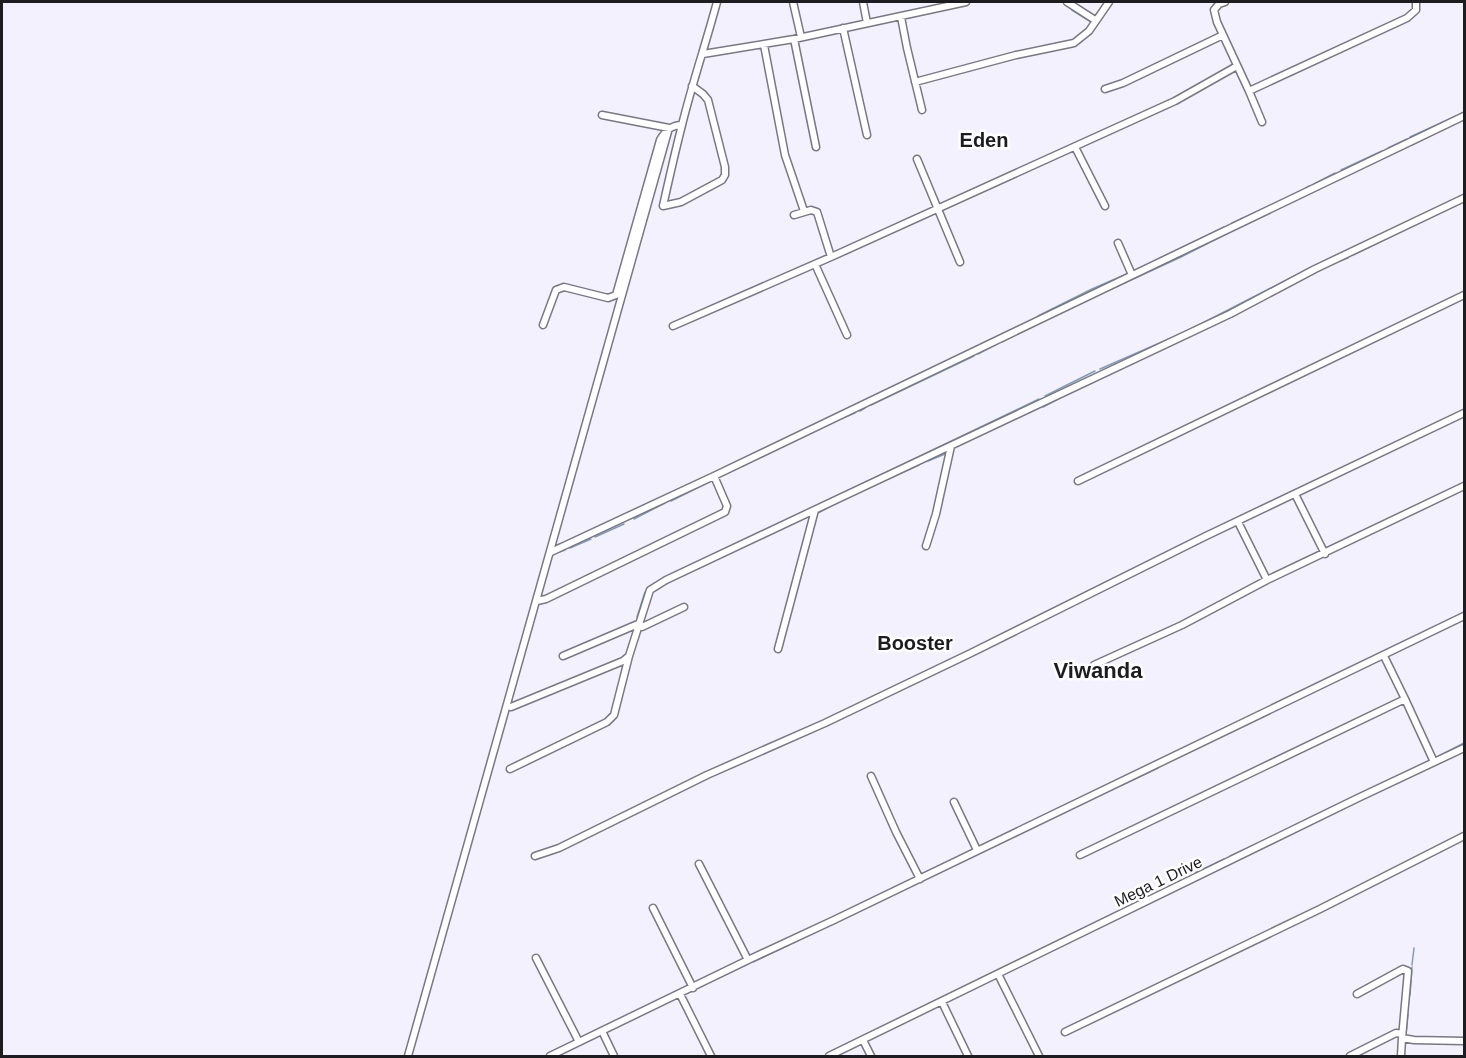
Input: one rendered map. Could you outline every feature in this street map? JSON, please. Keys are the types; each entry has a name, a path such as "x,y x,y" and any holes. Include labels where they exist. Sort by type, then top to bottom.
{"street":[{"path":"692,86 704,94 708,100 725,175 722,180 681,202 663,206 692,86 704,54 717,2"},
{"path":"793,2 816,147"},
{"path":"863,2 867,23"},
{"path":"704,54 764,45 966,2"},
{"path":"1067,2 1095,20"},
{"path":"915,82 1016,55 1074,43 1089,31 1109,2"},
{"path":"1225,2 1219,4 1214,10 1216,22 1262,122"},
{"path":"1249,91 1407,18 1416,10 1416,2"},
{"path":"901,17 922,110"},
{"path":"843,28 867,135"},
{"path":"1105,89 1123,83 1223,35"},
{"path":"764,45 785,155 804,211"},
{"path":"673,326 1076,147 1175,101 1237,66"},
{"path":"602,115 669,128"},
{"path":"551,552 1464,116"},
{"path":"543,325 556,290 560,288 608,298 616,295 660,140 669,128 682,125"},
{"path":"408,1056 669,128"},
{"path":"1076,147 1105,206"},
{"path":"917,159 960,262"},
{"path":"510,769 607,722 615,715 638,624 650,590 655,587 1230,314 1315,269 1464,198"},
{"path":"794,215 811,210 817,212 831,257"},
{"path":"1118,243 1132,275"},
{"path":"815,264 847,335"},
{"path":"1078,481 1464,295"},
{"path":"535,856 559,848 706,775 825,723 1464,413"},
{"path":"926,546 936,514 951,446"},
{"path":"537,601 546,599 725,512 727,506 714,476"},
{"path":"1094,666 1464,486"},
{"path":"1295,494 1325,554"},
{"path":"778,649 815,510"},
{"path":"1238,522 1268,580"},
{"path":"638,624 642,627 684,607"},
{"path":"550,1056 1464,616"},
{"path":"563,656 638,624"},
{"path":"511,707 622,662 629,656"},
{"path":"1384,656 1434,762"},
{"path":"1080,855 1405,699"},
{"name":"Mega 1 Drive","path":"829,1056 1464,748"},
{"path":"871,776 920,879"},
{"path":"954,802 977,850"},
{"path":"1065,1032 1320,909 1464,836"},
{"path":"699,864 748,960"},
{"path":"653,908 693,988"},
{"path":"536,958 579,1042"},
{"path":"1357,994 1403,969 1408,971 1401,1056"},
{"path":"998,974 1039,1056"},
{"path":"680,994 711,1056"},
{"path":"942,1002 967,1056"},
{"path":"602,1031 614,1056"},
{"path":"1350,1056 1396,1033 1414,1040 1464,1041"},
{"path":"863,1040 871,1056"}],"waterway":[{"path":"1078,5 1095,16"},
{"path":"1072,10 1091,22"},
{"path":"1460,114 1464,112"},
{"path":"1410,137 1456,116"},
{"path":"1412,145 1464,119"},
{"path":"1388,148 1407,139"},
{"path":"1384,158 1409,146"},
{"path":"1341,170 1382,151"},
{"path":"1314,184 1335,173"},
{"path":"1294,201 1337,180"},
{"path":"1298,193 1309,186"},
{"path":"1232,223 1280,201"},
{"path":"1262,216 1291,202"},
{"path":"1353,255 1452,207"},
{"path":"1160,258 1224,227"},
{"path":"1105,292 1230,232"},
{"path":"1339,254 1351,249"},
{"path":"1337,262 1348,258"},
{"path":"1134,271 1157,260"},
{"path":"1248,308 1326,267"},
{"path":"1100,369 1187,331 1310,268"},
{"path":"1038,316 1129,273"},
{"path":"1018,327 1036,318"},
{"path":"1002,342 1032,327"},
{"path":"978,354 997,344"},
{"path":"871,405 974,356"},
{"path":"1045,396 1095,371"},
{"path":"824,502 1039,399"},
{"path":"1043,407 1058,399"},
{"path":"860,411 865,408"},
{"path":"1020,416 1038,408"},
{"path":"832,422 855,413"},
{"path":"787,438 834,415"},
{"path":"928,461 945,454"},
{"path":"757,459 764,455"},
{"path":"743,466 752,461"},
{"path":"875,485 919,465"},
{"path":"671,501 713,480"},
{"path":"866,489 871,487"},
{"path":"818,513 848,497"},
{"path":"634,519 665,503"},
{"path":"595,537 624,524"},
{"path":"665,584 772,533"},
{"path":"570,548 591,539"},
{"path":"556,545 564,543"},
{"path":"559,552 565,550"},
{"path":"637,617 645,592"},
{"path":"1435,758 1464,743"},
{"path":"1120,786 1158,768"},
{"path":"1108,791 1116,787"},
{"path":"1080,805 1101,794"},
{"path":"1305,820 1349,799"},
{"path":"1292,827 1297,824"},
{"path":"1259,843 1277,834"},
{"path":"1230,856 1256,844"},
{"path":"1193,874 1224,859"},
{"path":"793,943 800,939"},
{"path":"753,962 789,945"},
{"path":"1412,965 1414,948"},
{"path":"687,993 748,964"},
{"path":"1410,995 1412,967"},
{"path":"1408,1008 1409,997"},
{"path":"1406,1035 1408,1014"},
{"path":"591,1040 600,1035"}],"district":[{"name":"Eden","path":"984,140"},
{"name":"Booster","path":"915,643"},
{"name":"Viwanda","path":"1098,670"}]}
